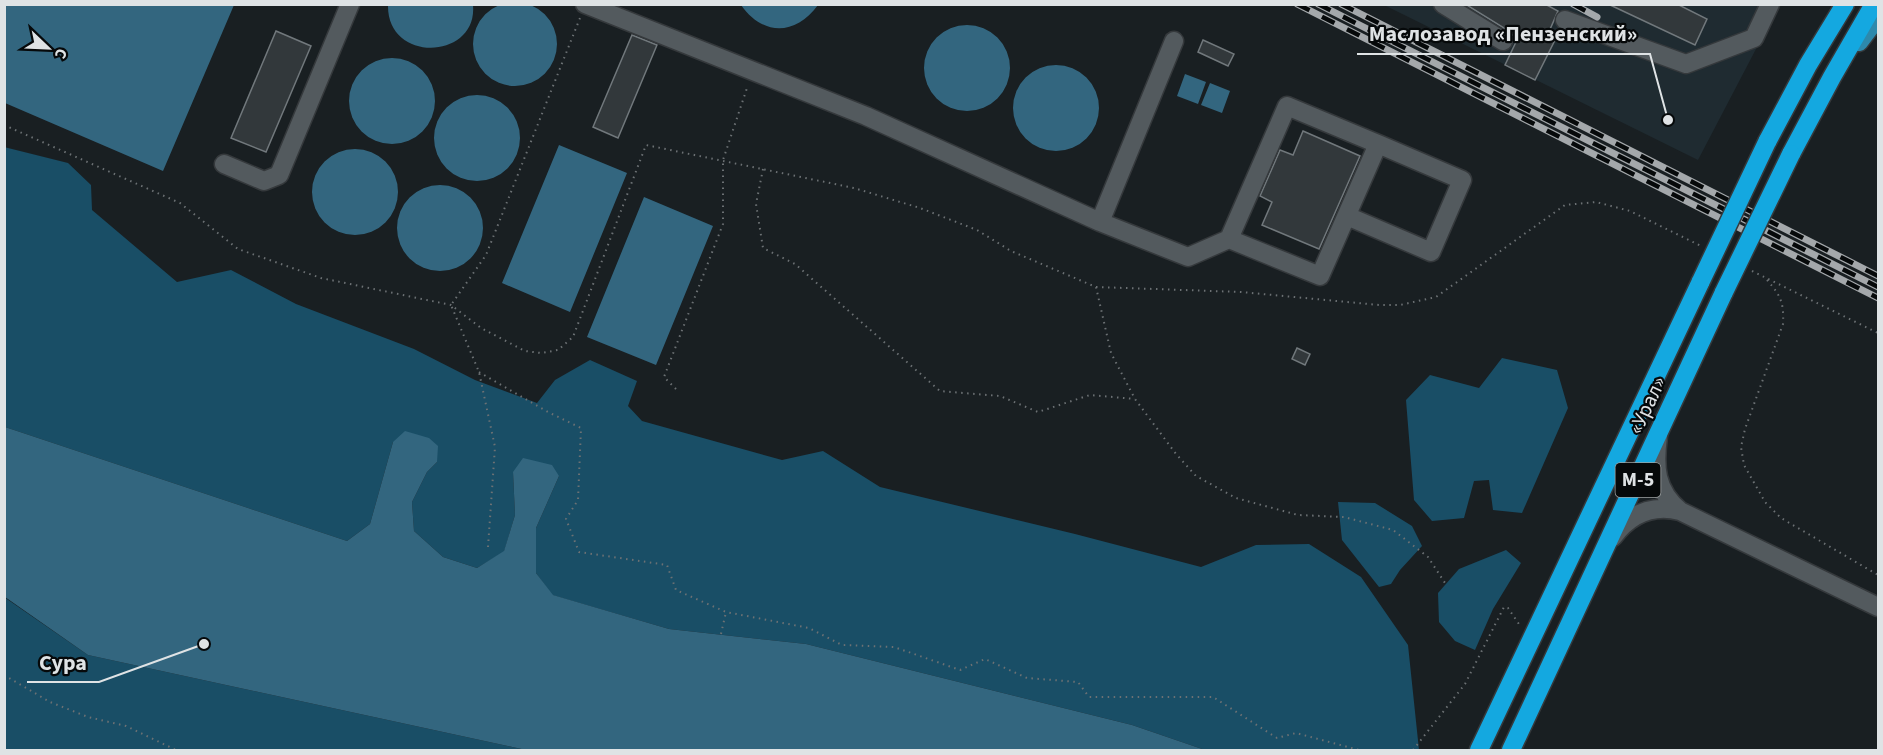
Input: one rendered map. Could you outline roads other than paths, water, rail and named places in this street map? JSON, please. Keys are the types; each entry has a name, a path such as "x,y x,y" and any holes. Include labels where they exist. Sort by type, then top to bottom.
{"highway":[{"name":"М-5","path":"1808,65 1845,4"},
{"name":"М-5","path":"1832,76 1874,4"},
{"name":"«Урал»","path":"1479,750 1767,142 1808,65"},
{"name":"«Урал»","path":"1511,750 1724,292 1832,76"}],"main road":[{"path":"1808,65 1837,4"},
{"path":"1832,76 1878,17"}],"lane":[{"path":"224,164 264,181 279,175 350,4"},
{"path":"1443,4 1503,41"},
{"path":"1565,20 1686,64 1754,38 1770,4"},
{"path":"585,5 866,116 1100,222 1188,256 1229,239 1287,106 1462,180 1431,252 1347,216"},
{"path":"1100,222 1174,40"},
{"path":"1229,239 1320,276 1378,144"},
{"path":"1658,435 1656,455 1658,477 1666,498 1680,511"},
{"path":"1610,540 1622,525 1641,512 1664,508 1680,511 1878,607"}],"railway":[{"path":"1297,4 1878,298"},
{"path":"1318,4 1878,287"},
{"path":"1341,4 1878,276"},
{"path":"1573,4 1597,17"}],"place":[{"name":"Маслозавод «Пензенский»","path":"1668,120"},
{"name":"Сура","path":"204,644"}]}
